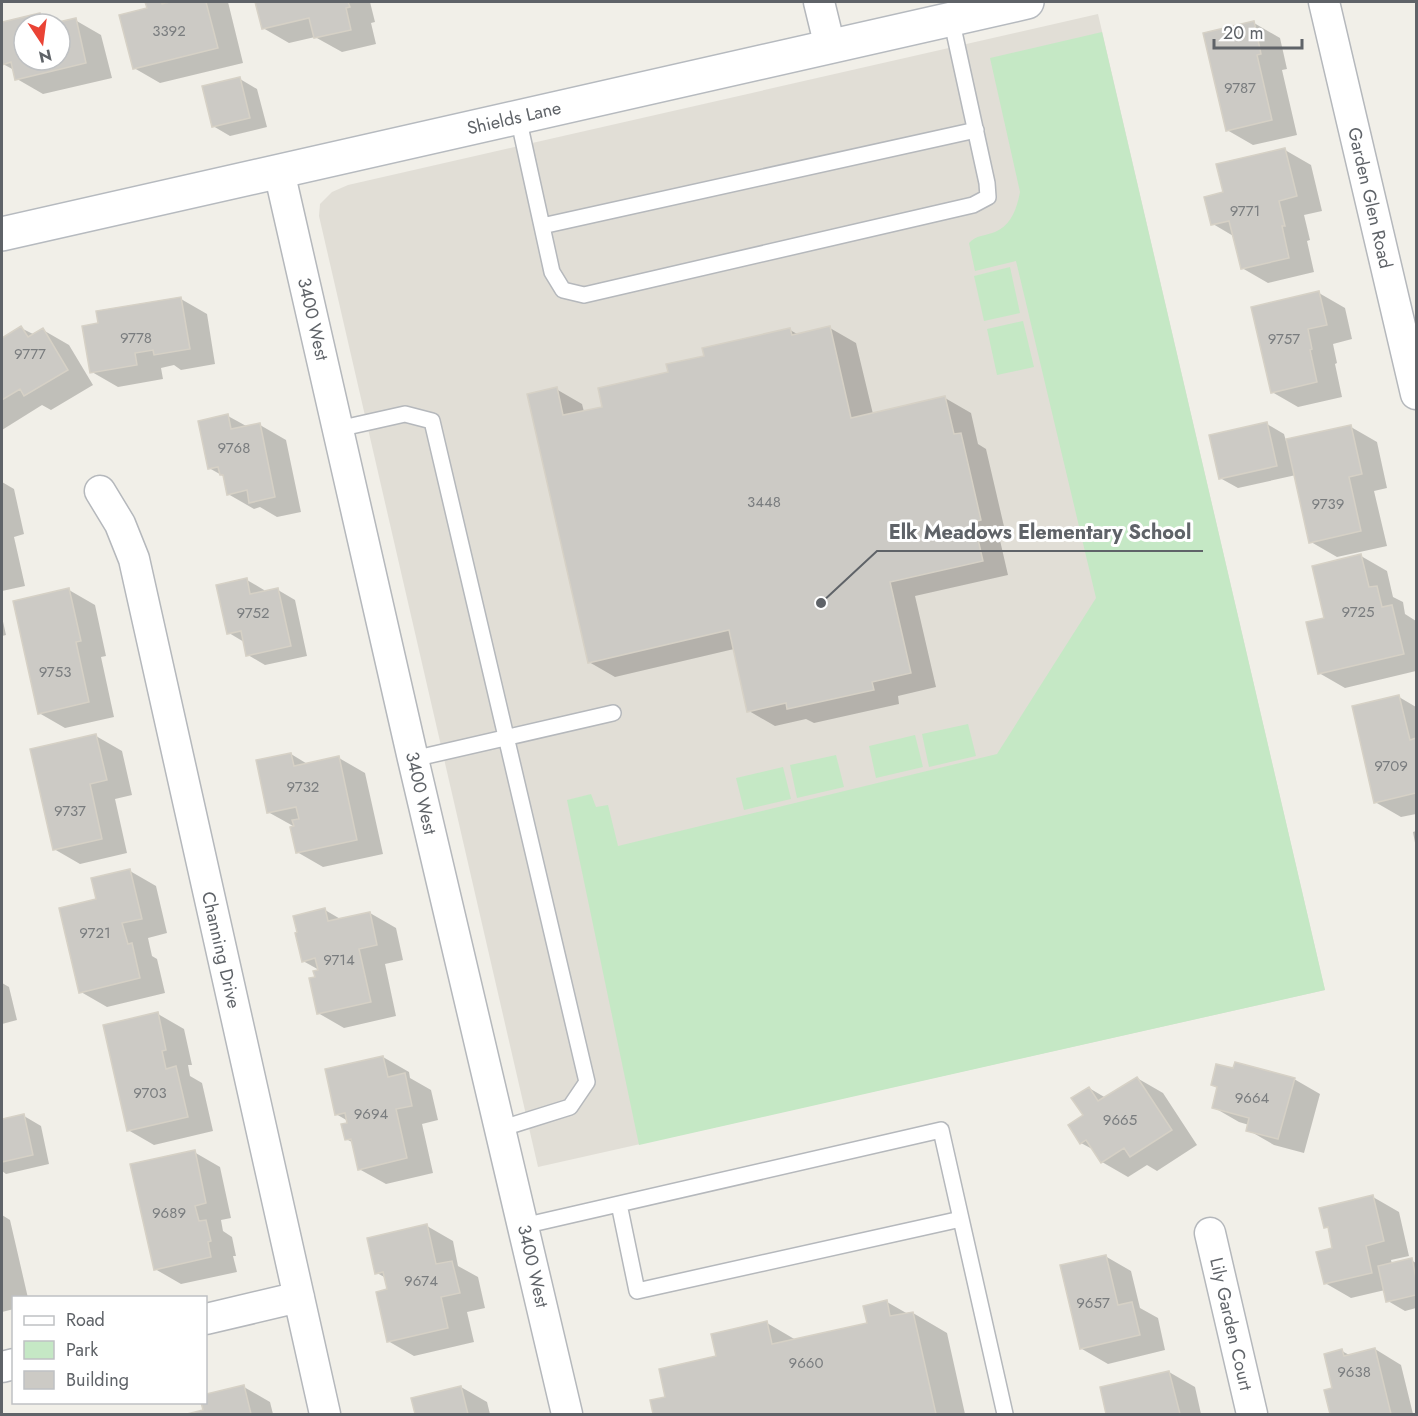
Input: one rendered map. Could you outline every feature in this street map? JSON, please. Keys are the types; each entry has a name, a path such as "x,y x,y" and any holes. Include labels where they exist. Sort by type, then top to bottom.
{"main road":[{"name":"Shields Lane","path":"2,234 1027,2"}],"street":[{"path":"819,2 830,46"},
{"name":"Garden Glen Road","path":"1324,2 1416,394"},
{"name":"3400 West","path":"279,171 413,759 567,1414"},
{"name":"Channing Drive","path":"100,491 120,524 134,559 325,1414"},
{"name":"Lily Garden Court","path":"1210,1233 1252,1414"},
{"path":"207,1319 299,1296"}],"lane":[{"path":"518,117 552,272 563,290 584,295 973,205 987,198 987,183 951,18"},
{"path":"542,226 975,130"},
{"path":"338,429 405,414 432,421 586,1082 570,1107 500,1130"},
{"path":"413,759 612,712"},
{"path":"523,1226 941,1130 1005,1414"},
{"path":"619,1204 637,1291 961,1219"}],"shaded area":[{"path":"1098,14 1325,990 538,1167 319,216 320,204 332,192 348,185"}],"green space":[{"path":"1102,32 1325,990 639,1145 567,800 591,794 596,807 608,805 618,846 997,754 1096,598 1016,261 975,271 969,243 1006,225 1015,209 1020,192 990,58"},
{"path":"1010,267 1020,313 984,321 974,276"},
{"path":"1023,321 1034,367 997,375 987,329"},
{"path":"968,724 976,756 929,767 922,734"},
{"path":"915,735 923,767 876,778 869,746"},
{"path":"836,755 844,787 797,798 790,765"},
{"path":"783,767 791,799 744,810 736,778"}],"building":[{"path":"145,2 161,2 162,4 206,2 218,48 133,69 119,15 147,8"},
{"path":"255,2 348,2 350,7 346,8 351,30 314,38 309,18 262,29"},
{"path":"76,18 86,63 72,66 72,19"},
{"path":"12,20 12,66 11,62 2,65 2,22"},
{"path":"1254,21 1261,54 1257,55 1272,120 1226,131 1203,33"},
{"path":"13,72 48,72 15,80"},
{"path":"240,77 250,118 212,127 202,86"},
{"path":"1285,148 1297,196 1279,201 1289,258 1241,269 1229,221 1211,225 1204,197 1223,192 1216,164"},
{"path":"1319,291 1327,325 1308,329 1317,382 1271,393 1251,307"},
{"path":"181,297 190,349 154,355 153,350 135,353 137,365 90,373 82,326 98,323 96,311"},
{"path":"21,326 28,337 43,328 68,370 24,396 20,389 2,400 2,338"},
{"path":"830,326 851,418 945,396 954,434 961,433 981,520 974,522 983,561 890,582 911,673 872,682 874,690 787,709 786,703 747,712 729,630 588,663 527,394 557,387 563,415 602,407 598,388 668,372 666,364 704,356 702,348 790,328 792,335"},
{"path":"228,414 231,429 260,423 275,497 249,503 247,490 227,495 223,475 220,475 218,467 208,469 198,421"},
{"path":"1267,422 1277,466 1219,479 1209,435"},
{"path":"1351,425 1362,474 1349,477 1361,531 1309,543 1286,439"},
{"path":"1361,554 1369,587 1377,586 1382,607 1392,605 1404,654 1318,674 1306,622 1324,618 1312,566"},
{"path":"247,578 250,594 278,588 291,646 246,656 241,631 227,634 216,585"},
{"path":"69,588 81,641 76,642 89,702 38,714 13,601"},
{"path":"1399,695 1410,740 1416,738 1416,793 1374,803 1352,706"},
{"path":"96,734 107,780 90,784 102,839 53,850 30,749"},
{"path":"291,753 294,766 339,756 357,840 296,853 290,827 294,826 292,820 299,819 296,807 267,813 256,760"},
{"path":"130,869 142,919 122,923 128,944 132,943 140,978 79,993 59,908 96,899 91,878"},
{"path":"325,908 328,921 370,912 377,945 359,949 371,1002 317,1014 309,978 315,977 313,971 318,970 315,958 302,962 293,916"},
{"path":"158,1012 166,1050 162,1051 166,1069 176,1066 188,1117 127,1131 103,1025"},
{"path":"383,1056 388,1077 405,1073 412,1106 396,1109 407,1158 358,1170 351,1139 345,1140 341,1124 347,1123 345,1113 335,1115 325,1069"},
{"path":"1235,1062 1295,1078 1278,1139 1246,1131 1249,1118 1212,1108 1217,1087 1211,1085 1216,1064 1233,1068"},
{"path":"1137,1077 1172,1130 1130,1157 1124,1148 1101,1163 1086,1140 1080,1144 1068,1125 1083,1115 1071,1098 1089,1087 1098,1101"},
{"path":"24,1114 33,1155 2,1162 2,1119"},
{"path":"195,1150 206,1203 195,1206 199,1221 206,1220 211,1241 208,1242 211,1257 154,1270 130,1164"},
{"path":"1373,1195 1384,1241 1366,1246 1372,1273 1324,1284 1316,1252 1332,1248 1328,1227 1324,1228 1319,1208"},
{"path":"427,1224 436,1264 452,1261 460,1293 441,1297 448,1328 387,1342 376,1292 387,1289 383,1272 375,1274 367,1238"},
{"path":"1106,1255 1118,1305 1132,1302 1140,1335 1080,1349 1060,1265"},
{"path":"1412,1258 1416,1295 1386,1302 1378,1266"},
{"path":"887,1300 890,1316 913,1312 936,1414 653,1414 650,1400 665,1397 659,1369 716,1356 711,1334 767,1321 772,1344 867,1323 863,1306"},
{"path":"1375,1348 1391,1414 1330,1414 1324,1390 1332,1388 1324,1354 1342,1349 1344,1356"},
{"path":"1169,1371 1180,1414 1106,1414 1100,1387"},
{"path":"244,1385 251,1414 187,1414 203,1410 202,1404 207,1404 207,1394"},
{"path":"461,1386 468,1414 415,1414 411,1398"}],"place":[{"name":"Elk Meadows Elementary School","path":"821,603"}]}
